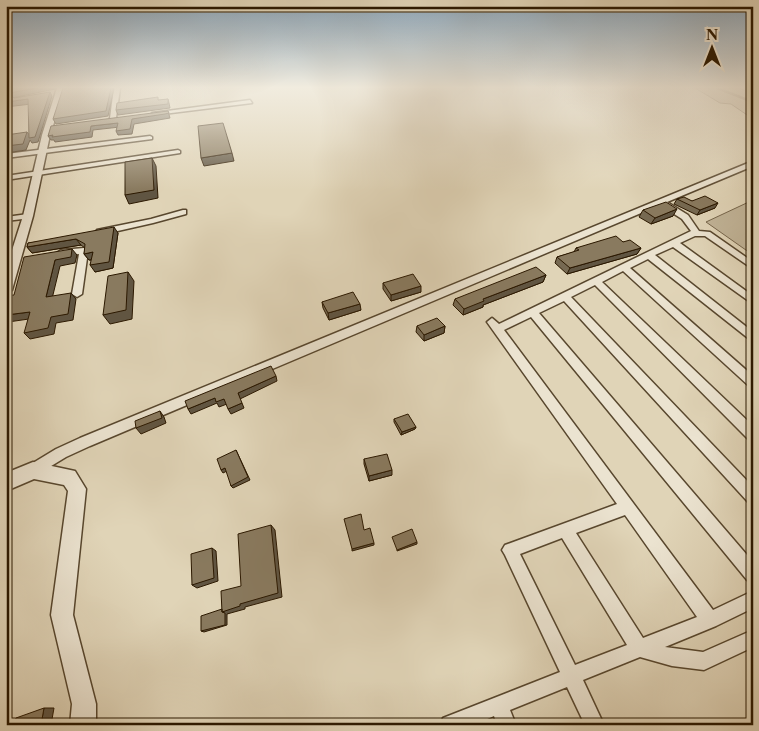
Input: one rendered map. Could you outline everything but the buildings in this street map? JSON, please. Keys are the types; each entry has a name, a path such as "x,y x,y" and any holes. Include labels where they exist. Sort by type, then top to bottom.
{"street":[{"path":"6,290 24,246 28,216 42,151 54,122"},
{"path":"6,156 150,138"},
{"path":"6,178 178,152"},
{"path":"6,482 85,442 660,201 753,164"},
{"path":"660,201 685,217 696,233"},
{"path":"87,235 126,228 183,212"},
{"path":"6,219 28,216"},
{"path":"710,620 494,325 533,312 696,233 707,234 753,266"},
{"path":"674,243 753,301"},
{"path":"52,255 84,251 77,294"},
{"path":"649,255 753,338"},
{"path":"624,267 753,382"},
{"path":"596,281 753,435"},
{"path":"565,296 753,497"},
{"path":"533,312 753,574"},
{"path":"33,470 69,477 77,489 62,615 84,704 83,725"},
{"path":"595,725 510,550 627,507"},
{"path":"564,530 639,648 672,657 704,661 753,638"},
{"path":"450,725 710,620 753,600"},
{"path":"499,704 507,725"}],"shaded area":[{"path":"753,200 753,255 706,222"}]}
